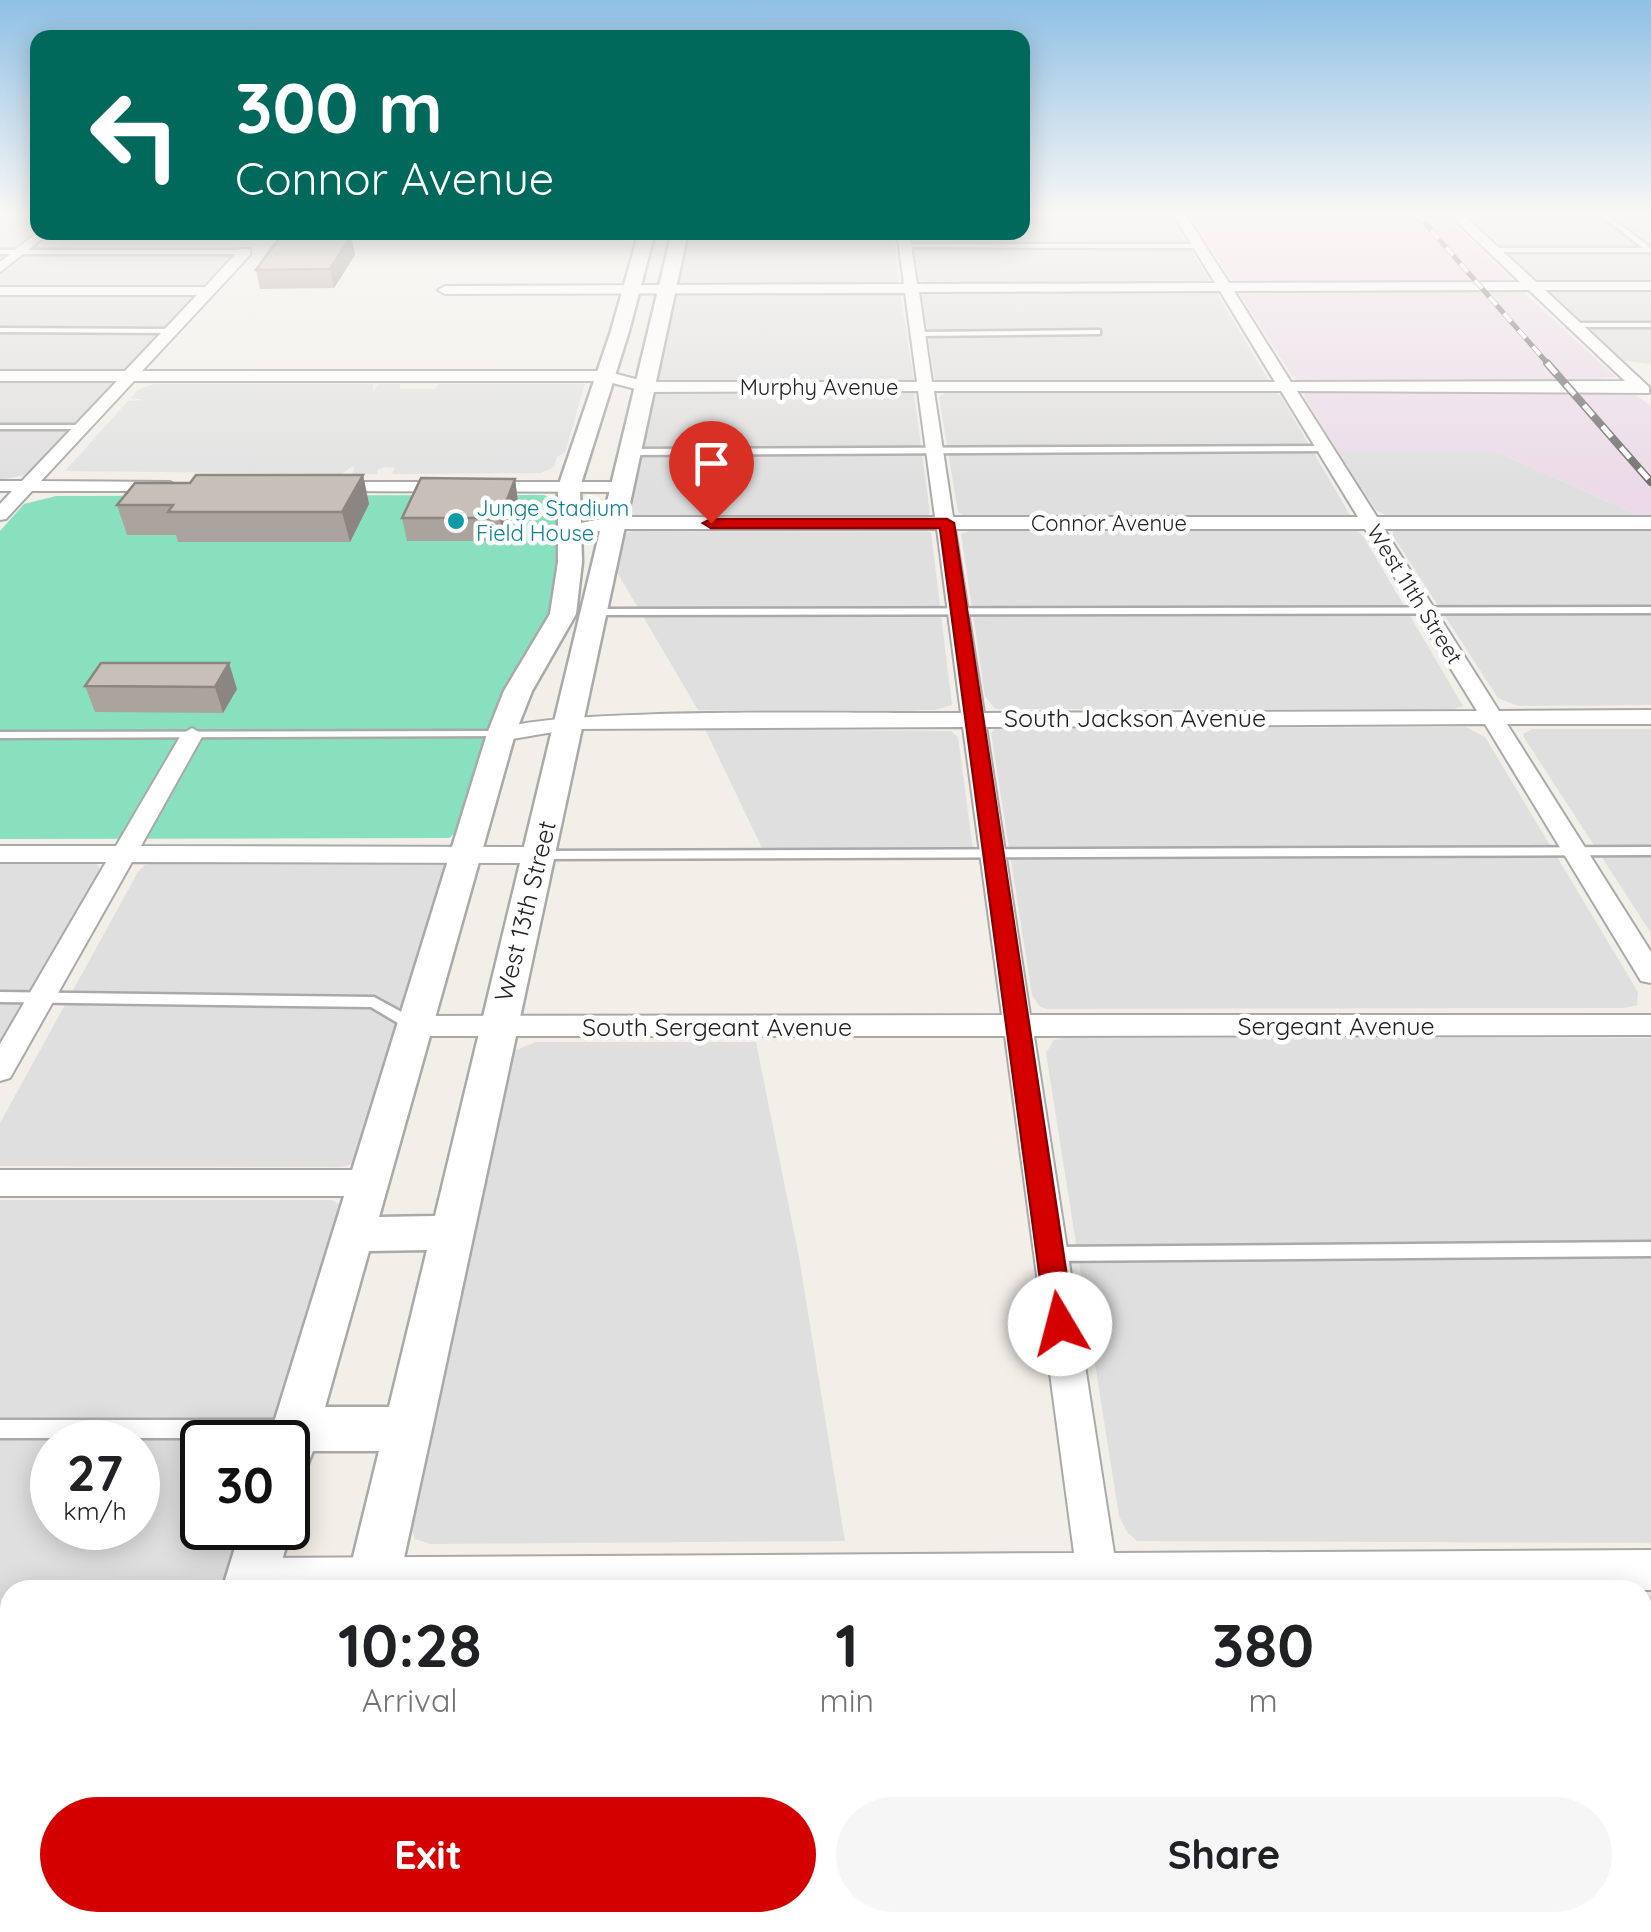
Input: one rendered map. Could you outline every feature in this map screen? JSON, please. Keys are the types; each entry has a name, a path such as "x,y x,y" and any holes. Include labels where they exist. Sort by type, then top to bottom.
{"street":[{"path":"0,515 197,304"},
{"name":"West 13th Street","path":"373,1580 497,1027 571,722 591,612 621,487 605,376 627,304"},
{"name":"West 13th Street","path":"298,1420 500,734 518,690 563,614 570,562 568,487 614,442 647,388 664,304"},
{"path":"912,304 1098,1580"},
{"name":"West 11th Street","path":"1235,304 1651,974"},
{"path":"1548,304 1645,392"},
{"path":"620,331 656,332"},
{"path":"1619,368 1640,368"},
{"name":"Murphy Avenue","path":"0,376 605,376 647,388 1285,387 1645,392"},
{"path":"0,486 182,487"},
{"path":"299,487 621,487"},
{"name":"Connor Avenue","path":"568,530 612,523 1651,523"},
{"name":"South Jackson Avenue","path":"500,734 571,722 1651,717"},
{"path":"0,1070 192,735"},
{"path":"0,854 538,855"},
{"name":"Sergeant Avenue","path":"1020,1026 1651,1025"},
{"name":"South Sergeant Avenue","path":"414,1026 1020,1026"},
{"path":"0,1183 367,1183"},
{"path":"353,1234 451,1233"},
{"path":"310,1440 408,1428"},
{"path":"251,1580 260,1550"},
{"path":"1148,1580 1651,1570"},
{"path":"541,1580 878,1576 1054,1580"}],"lane":[{"path":"1572,325 1651,325"},
{"path":"0,330 172,331"},
{"path":"917,334 1098,332"},
{"path":"0,427 82,427"},
{"path":"614,442 935,450 1324,449"},
{"path":"591,612 1651,610"},
{"path":"0,735 500,734"},
{"path":"538,855 1651,851"},
{"path":"0,997 374,1002 414,1026"},
{"path":"1050,1254 1651,1250"},
{"path":"0,1429 180,1437"}],"shaded area":[{"path":"0,304 187,304 123,370 0,371"},
{"path":"671,304 902,304 914,381 656,383"},
{"path":"923,304 1223,304 1269,381 941,382 935,379"},
{"path":"1246,304 1536,304 1616,377 1557,382 1301,382 1293,377"},
{"path":"1558,304 1651,304 1651,364 1618,360"},
{"path":"0,379 114,381 25,475 0,480"},
{"path":"154,384 373,384 373,390 380,384 400,384 400,389 435,389 438,384 585,384 565,452 557,457 554,467 541,473 392,474 395,468 386,467 378,469 377,474 352,474 352,466 342,474 65,471 128,401 144,400 131,398 138,390"},
{"path":"1311,391 1618,391 1635,395 1651,406 1651,516 1640,516 1497,452 1338,452 1303,395"},
{"path":"946,392 1274,392 1280,395 1350,515 964,516 958,512 939,397"},
{"path":"914,394 930,513 925,518 629,517 652,395"},
{"path":"1338,452 1497,452 1640,516 1385,515 1376,510"},
{"path":"974,529 1357,531 1463,706 995,709 985,696 961,534"},
{"path":"1651,529 1651,705 1518,706 1498,698 1393,536 1393,530"},
{"path":"931,532 952,705 935,710 698,710 614,567 622,534"},
{"path":"1466,727 1485,737 1638,992 1637,1005 1047,1009 1040,1007 1032,995 991,733 995,729"},
{"path":"705,729 951,731 958,737 973,850 763,850"},
{"path":"1533,729 1651,729 1651,933 1525,739 1523,734"},
{"path":"0,862 92,863 98,865 100,872 0,1043"},
{"path":"436,862 450,866 357,1163 341,1167 0,1166 0,1123 138,872 145,865"},
{"path":"1651,1038 1651,1543 1137,1541 1119,1516 1046,1053 1054,1040"},
{"path":"536,1042 756,1042 799,1257 845,1541 430,1544 415,1539 408,1520 511,1057 514,1051"},
{"path":"0,1200 331,1200 338,1203 345,1216 285,1420 180,1420 180,1550 247,1550 238,1580 0,1580"}],"green space":[{"path":"544,495 558,502 564,553 563,593 459,830 449,838 0,839 0,531 24,504 56,496"}],"building":[{"path":"196,475 363,475 342,512 168,512 173,505 117,505 135,483 190,483"},
{"path":"421,478 515,479 500,518 402,518"},
{"path":"101,663 229,663 215,687 85,686"}],"railway":[{"path":"1496,304 1549,365"},
{"path":"1547,363 1651,482"}],"place":[{"name":"Junge Stadium Field House","path":"456,521"}],"route":[{"path":"711,523 947,523 1060,1324"}]}
